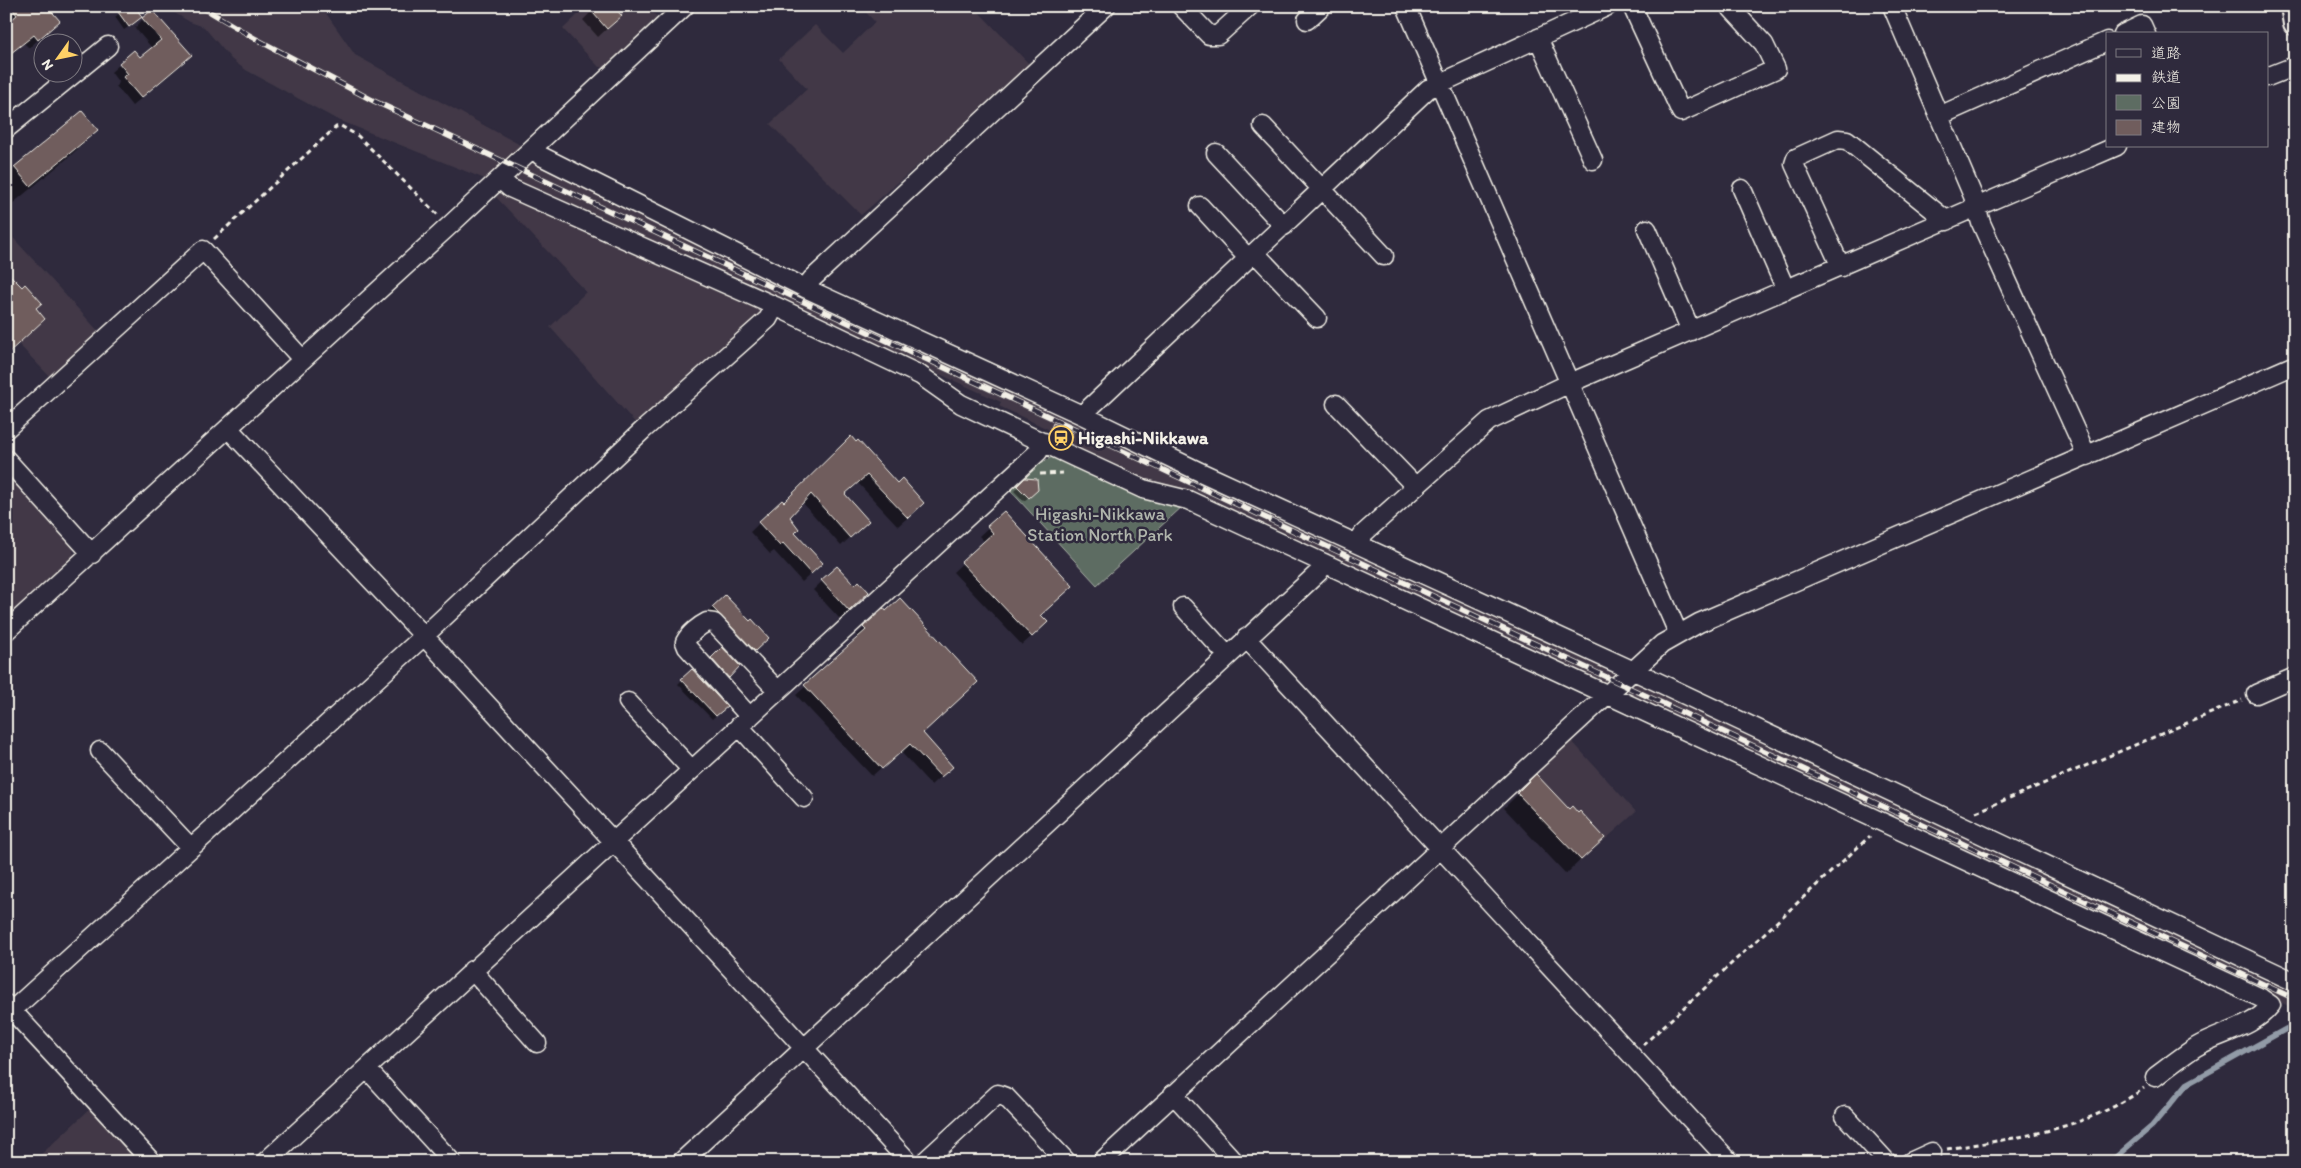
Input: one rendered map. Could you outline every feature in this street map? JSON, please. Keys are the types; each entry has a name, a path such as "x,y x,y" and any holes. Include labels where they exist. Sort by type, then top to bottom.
{"main road":[{"path":"2292,6 2295,24"}],"street":[{"path":"6,631 449,226 685,6"},
{"path":"806,288 812,279 1106,6"},
{"path":"1181,6 1209,36 1218,35 1250,6"},
{"path":"1307,20 1322,6"},
{"path":"1406,6 1678,633"},
{"path":"1082,415 1428,89 1608,6"},
{"path":"1632,6 1681,112 1776,69 1764,44 1729,6"},
{"path":"1892,6 1978,207 1982,223 2087,456"},
{"path":"2127,32 2142,25 2145,32"},
{"path":"1538,38 1593,160"},
{"path":"1939,116 2106,41"},
{"path":"6,129 108,46"},
{"path":"2268,77 2295,66"},
{"path":"1263,126 1384,256"},
{"path":"1841,266 1794,164 1796,158 1838,139 1847,140 1947,221"},
{"path":"533,148 541,156 806,288 1082,415 1198,471 1632,670 2295,982"},
{"path":"1357,543 1363,534 1489,421 1570,383 2112,148"},
{"path":"1216,153 1284,226"},
{"path":"500,179 510,188 775,306 920,375 961,404 1144,489 1188,500 2261,998 2270,1004 2257,1018 2197,1047 2155,1077"},
{"path":"1742,189 1786,290"},
{"path":"1200,206 1317,318"},
{"path":"1647,229 1691,331"},
{"path":"6,429 203,250 302,359"},
{"path":"152,1162 8,1010 191,848 424,636 636,437 768,319 775,306"},
{"path":"1101,1162 1632,670 1678,633 2295,365"},
{"path":"1336,404 1415,486"},
{"path":"228,428 424,636 909,1162"},
{"path":"265,1162 1038,452 1044,442"},
{"path":"6,459 92,554"},
{"path":"681,1162 1227,655 1319,572 1324,563"},
{"path":"1183,607 1227,655"},
{"path":"778,691 714,623 707,622 703,624 685,642 804,798"},
{"path":"1246,638 1730,1162"},
{"path":"2256,694 2295,677"},
{"path":"628,702 691,769"},
{"path":"100,751 191,848"},
{"path":"472,970 537,1042"},
{"path":"367,1069 452,1162"},
{"path":"924,1162 998,1094 1006,1097 1067,1162"},
{"path":"1173,1094 1235,1162"},
{"path":"1845,1116 1887,1162"},
{"path":"1910,1162 1932,1152"}],"path":[{"path":"203,250 336,127 341,126 358,136 449,226"},
{"path":"1038,474 1067,474 1071,469"},
{"path":"1956,822 2256,694"},
{"path":"1632,1056 1876,830 1881,822"},
{"path":"1932,1152 2032,1135 2083,1120 2115,1108 2150,1084 2155,1077"}],"shaded area":[{"path":"163,6 321,6 355,55 522,146 485,179 336,119 246,70 232,60 204,27 190,22"},
{"path":"587,6 647,6 657,17 605,67 599,67 563,29"},
{"path":"860,6 973,6 1031,66 861,215 770,124 807,89 779,59 815,25 843,53 875,22"},
{"path":"532,160 1617,671 1604,686 1176,489 1149,481 1048,436 1050,430 999,406 1001,402 512,179"},
{"path":"507,192 763,305 765,311 639,427 550,327 586,292 496,197 501,193"},
{"path":"6,230 100,333 51,378 6,331"},
{"path":"6,469 72,543 74,557 6,618"},
{"path":"1637,677 2295,988 2295,1009 1624,696"},
{"path":"1570,739 1636,812 1580,862 1514,791"},
{"path":"92,1107 144,1162 33,1162"}],"green space":[{"name":"Higashi-Nikkawa Station North Park","path":"1054,456 1184,505 1097,585 1008,488 1037,465"}],"building":[{"path":"10,6 47,6 60,21 47,32 32,32 32,37 6,57 6,24 17,15"},
{"path":"126,6 135,6 142,17 129,27 118,12"},
{"path":"587,6 613,6 622,16 607,29"},
{"path":"152,10 192,55 141,98 123,77 128,74 119,63 134,50 140,57 161,40 142,18"},
{"path":"82,111 98,130 30,186 14,167"},
{"path":"6,271 22,287 25,284 42,303 36,308 45,319 6,355"},
{"path":"1053,423 1073,432 1069,443 1049,433"},
{"path":"851,436 856,442 858,440 897,483 902,478 924,503 908,518 867,475 845,494 869,521 850,538 811,494 790,517 799,529 795,533 823,563 811,574 783,543 780,546 758,522 782,500 784,502"},
{"path":"1025,478 1037,479 1038,490 1029,498 1017,486"},
{"path":"1004,511 1073,586 1041,615 1048,622 1032,637 961,562 993,533 987,526"},
{"path":"837,566 855,585 859,581 869,592 849,611 821,580"},
{"path":"725,595 750,621 752,619 769,638 755,651 712,607"},
{"path":"900,598 978,682 923,733 953,767 941,777 910,744 882,769 804,685 866,630 863,627 884,608 886,611"},
{"path":"722,647 740,666 729,678 711,658"},
{"path":"692,669 727,707 716,716 681,679"},
{"path":"1536,774 1569,809 1572,806 1578,813 1580,811 1605,838 1581,860 1517,793"}],"waterway":[{"path":"2110,1162 2152,1126 2187,1084 2295,1024"}],"railway":[{"path":"200,6 256,39 374,101 2295,999"}],"place":[{"name":"Higashi-Nikkawa","path":"1061,438"}]}
